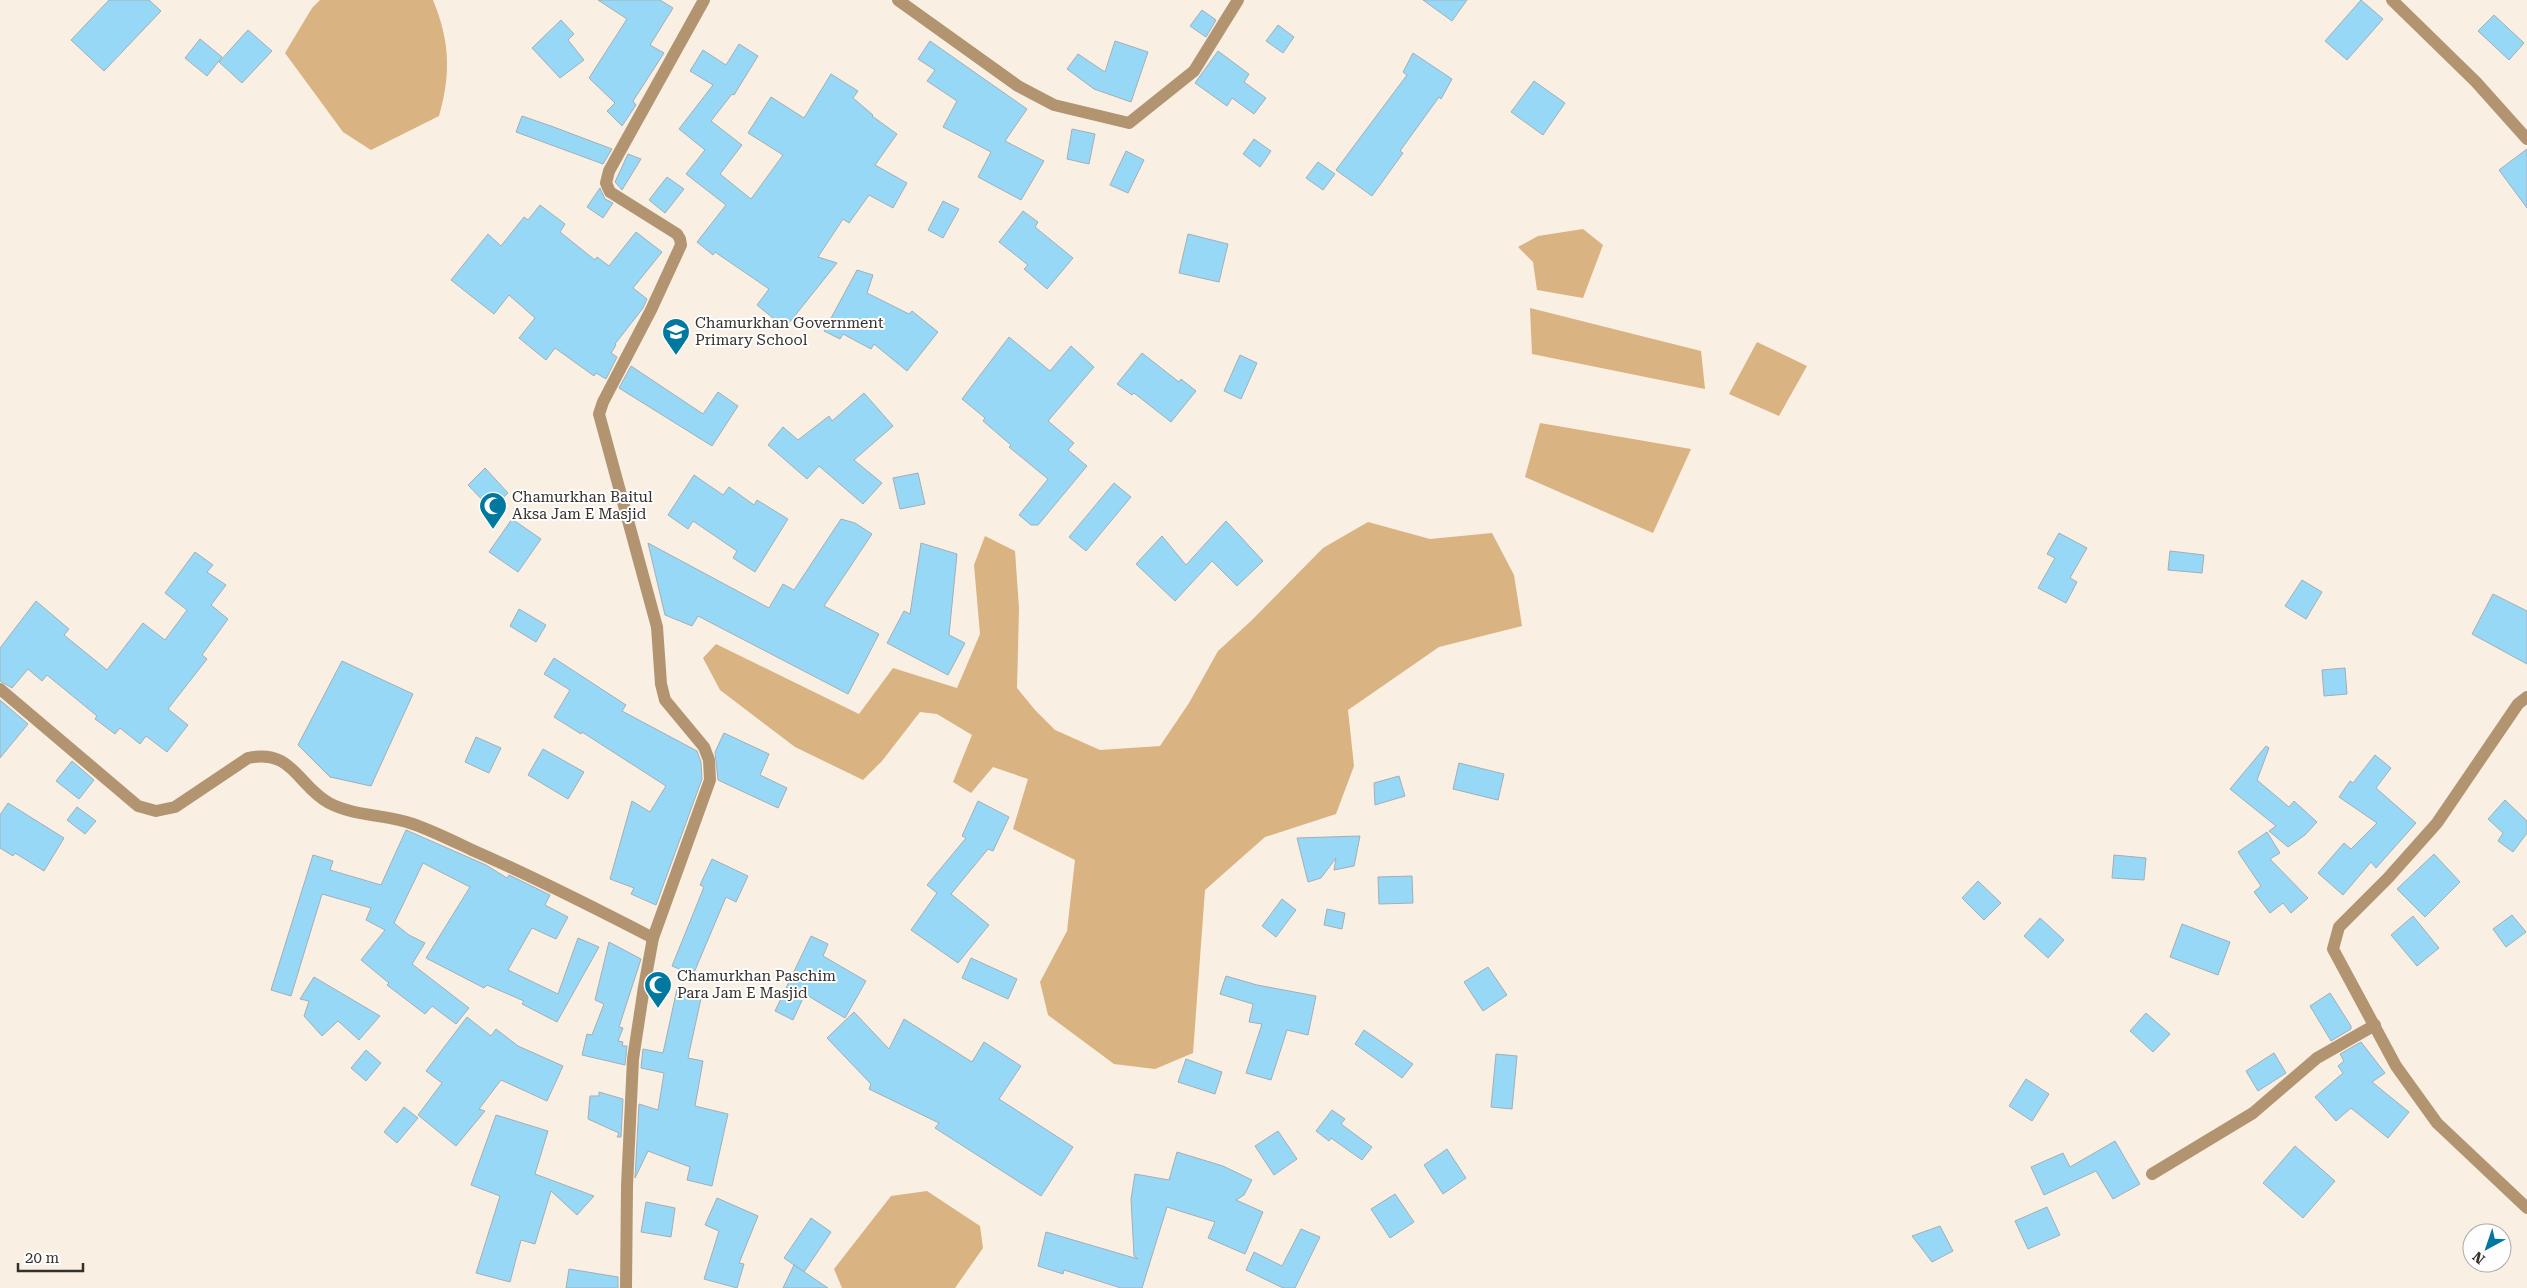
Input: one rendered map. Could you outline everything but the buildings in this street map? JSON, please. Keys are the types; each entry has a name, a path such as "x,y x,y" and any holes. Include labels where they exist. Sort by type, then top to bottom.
{"street":[{"path":"626,1288 627,1186 633,1058 653,938 710,780 709,760 704,747 665,700 661,684 657,627 599,414 603,402 651,310 681,245 680,239 677,234 610,192 606,183 609,171 704,0"},
{"path":"898,0 1025,90 1054,105 1129,123 1194,71 1238,0"},
{"path":"2392,0 2476,82 2527,139"},
{"path":"0,689 138,806 156,811 174,807 248,758 259,755 275,757 328,802 357,814 384,817 413,824 534,876 653,938"},
{"path":"2527,697 2518,704 2437,823 2388,878 2339,927 2333,949 2396,1066 2437,1123 2527,1208"},
{"path":"2152,1174 2253,1113 2317,1058 2375,1025"}],"shaded area":[{"path":"320,0 433,0 443,30 447,58 446,86 439,116 371,150 343,132 285,53 312,8"},
{"path":"1583,229 1603,245 1583,298 1537,290 1533,262 1518,247 1538,236"},
{"path":"1530,308 1701,351 1705,389 1532,354"},
{"path":"1757,342 1807,366 1779,416 1729,394"},
{"path":"1540,423 1691,449 1653,533 1525,477"},
{"path":"1368,522 1430,539 1492,533 1514,575 1522,626 1439,647 1348,710 1354,766 1336,814 1265,837 1205,890 1193,1053 1155,1069 1114,1064 1048,1015 1040,982 1067,931 1075,860 1013,829 1028,779 993,767 971,793 953,782 972,735 937,714 920,712 882,761 863,780 795,747 720,690 703,658 716,644 859,714 893,668 957,688 980,634 974,565 985,536 1015,551 1019,608 1017,688 1035,710 1055,730 1100,750 1160,746 1189,703 1218,651 1251,621 1323,548"},
{"path":"927,1191 980,1226 983,1248 955,1288 842,1288 834,1269 891,1196"}],"place":[{"name":"Chamurkhan Government Primary School","path":"676,356"},
{"name":"Chamurkhan Baitul Aksa Jam E Masjid","path":"493,530"},
{"name":"Chamurkhan Paschim Para Jam E Masjid","path":"658,1009"}]}
